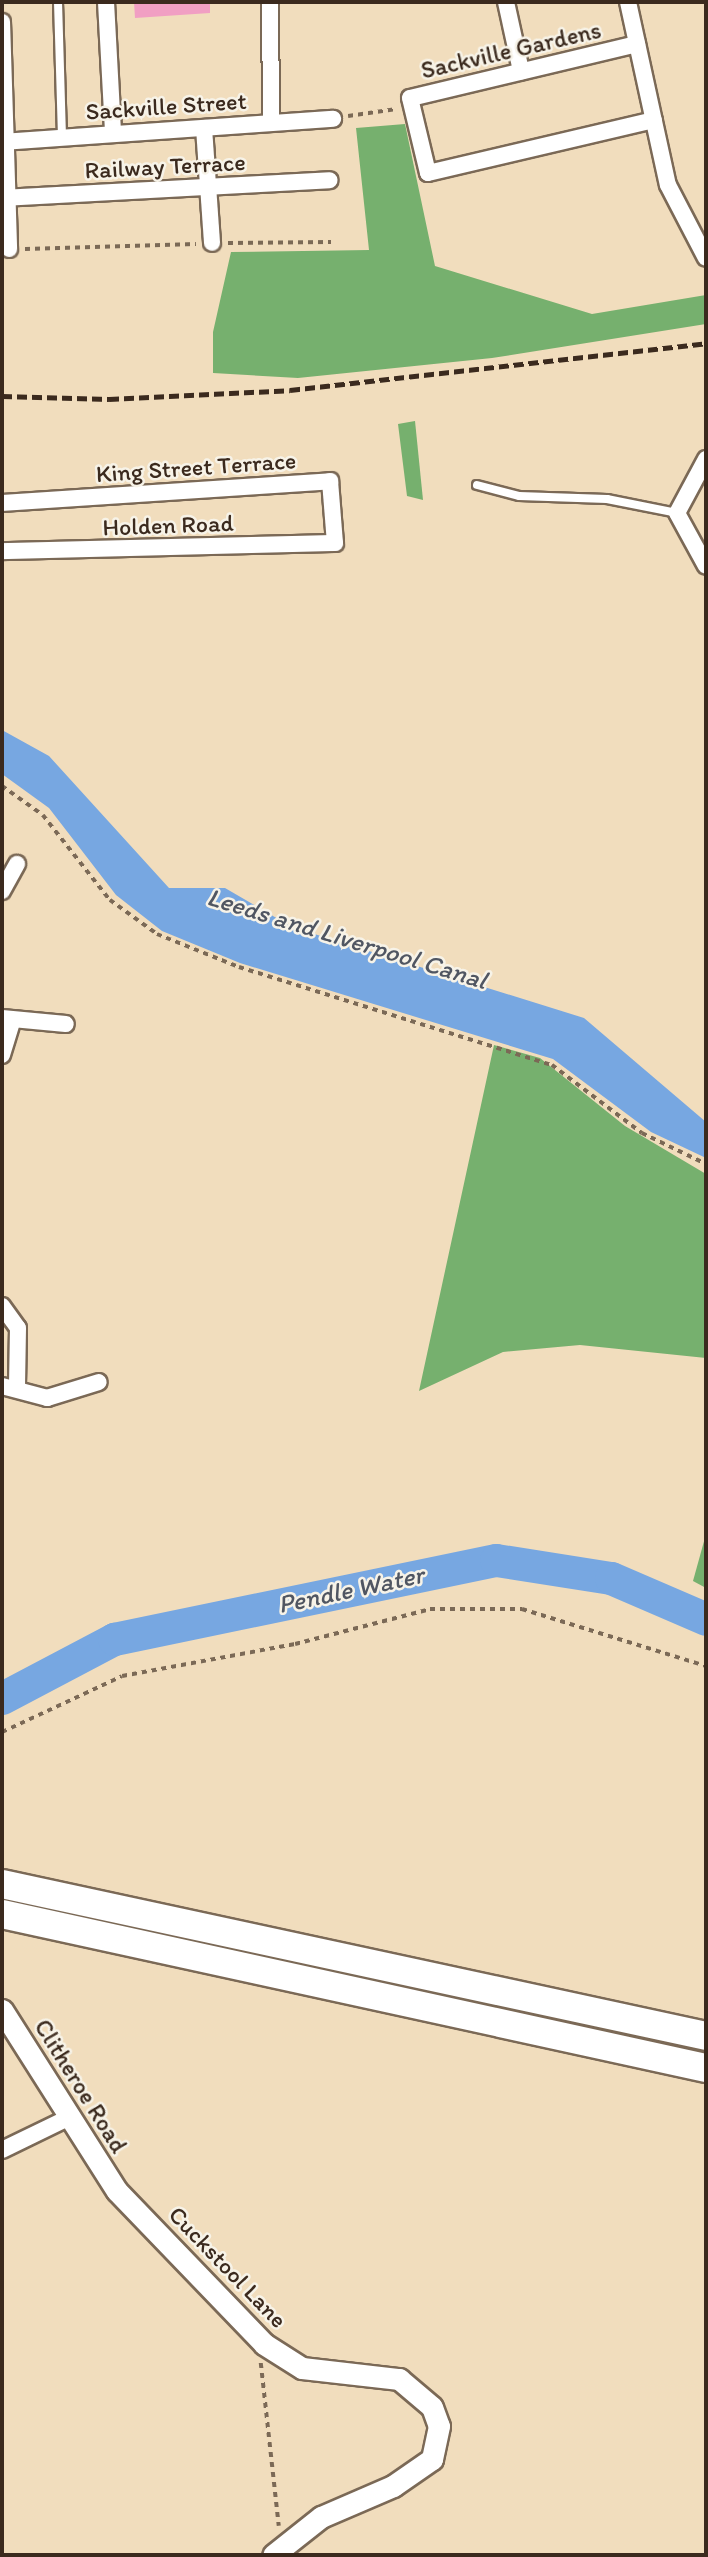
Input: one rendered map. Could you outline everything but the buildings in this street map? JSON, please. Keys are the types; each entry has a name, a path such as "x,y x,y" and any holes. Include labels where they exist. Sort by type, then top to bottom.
{"highway":[{"path":"2,1884 706,2036"},
{"path":"2,1914 706,2068"}],"main road":[{"name":"Clitheroe Road","path":"2,2010 68,2118 117,2191"},
{"name":"Cuckstool Lane","path":"117,2191 264,2344 302,2368 399,2379 418,2389 439,2426 432,2459 417,2472 279,2548"}],"street":[{"path":"106,2 113,132"},
{"path":"270,2 271,122"},
{"path":"506,2 521,71"},
{"path":"628,2 668,185 706,258"},
{"path":"2,22 3,142 9,249"},
{"name":"Sackville Gardens","path":"638,44 410,98 428,173 654,120"},
{"name":"Sackville Street","path":"3,142 333,118"},
{"path":"204,128 212,243"},
{"name":"Railway Terrace","path":"5,198 330,180"},
{"path":"706,459 677,513 706,566"},
{"name":"King Street Terrace","path":"2,503 330,481 335,543"},
{"name":"Holden Road","path":"2,551 335,543"},
{"path":"2,891 17,864"},
{"path":"2,1055 7,1020 66,1024"},
{"path":"2,1306 18,1328 9,1387 47,1398 99,1382"},
{"path":"2,2150 68,2118"}],"lane":[{"path":"58,2 62,136"},
{"path":"477,485 519,496 607,499 677,513"}],"path":[{"path":"333,118 412,106"},
{"path":"9,249 331,242"},
{"path":"2,786 43,815 110,900 157,934 239,967 551,1065 642,1133 706,1164"},
{"path":"2,1732 122,1676 295,1644 392,1614 430,1609 522,1609 706,1665"},
{"path":"264,2344 260,2354 279,2548"}],"green space":[{"path":"405,124 435,266 592,314 706,295 706,324 492,358 298,378 213,373 213,332 231,252 369,250 356,128"},
{"path":"415,421 423,500 407,496 398,424"},
{"path":"494,1045 540,1058 625,1126 706,1174 706,1358 580,1345 503,1352 419,1391"},
{"path":"706,1534 706,1588 693,1581"}],"water":[{"path":"2,730 49,756 169,888 225,888 292,927 584,1018 706,1122 706,1158 651,1132 553,1059 240,963 162,931 116,895 49,808 2,774"}],"waterway":[{"name":"Pendle Water","path":"2,1698 114,1639 496,1560 611,1578 706,1619"}],"railway":[{"path":"2,396 109,399 290,390 706,343"}],"water label":[{"name":"Leeds and Liverpool Canal","path":"347,939"}]}
